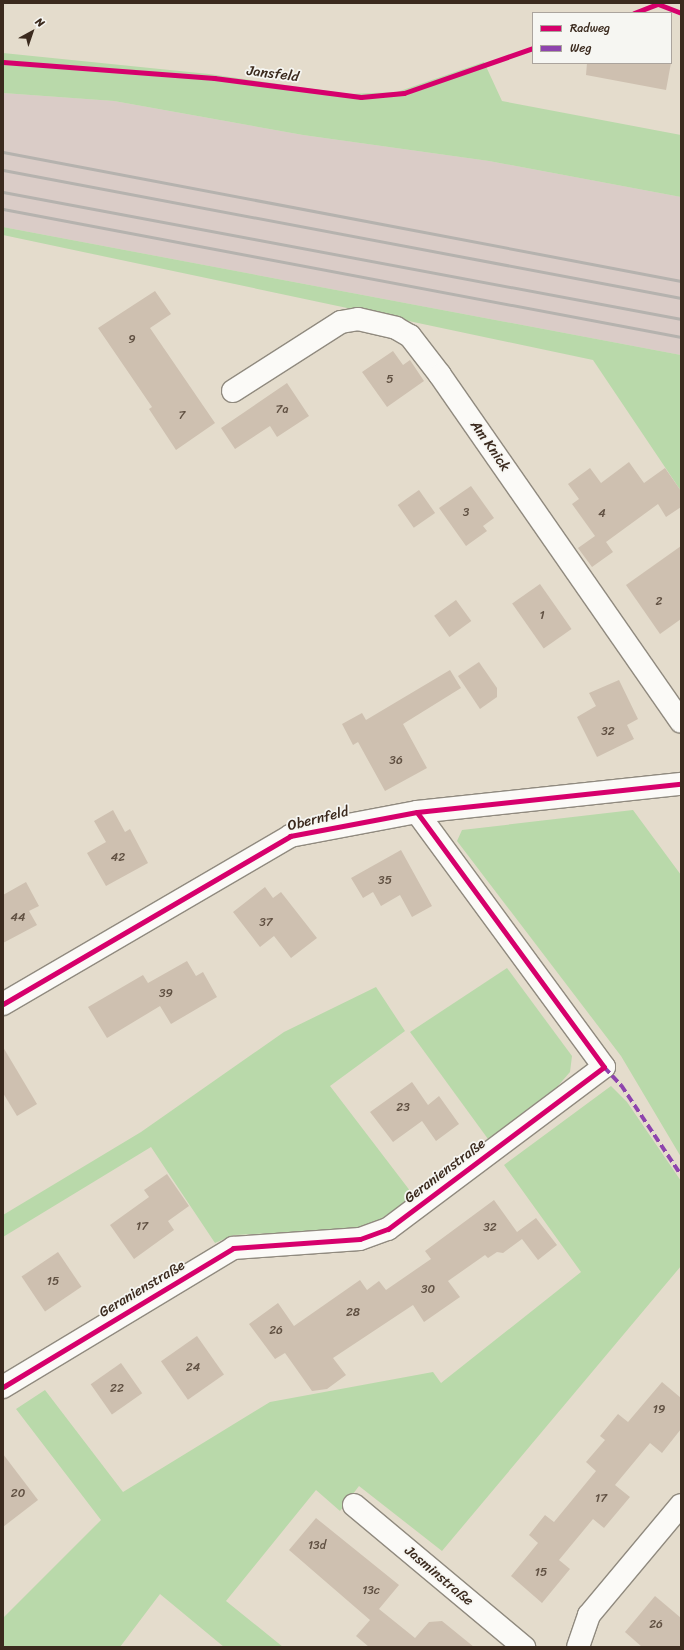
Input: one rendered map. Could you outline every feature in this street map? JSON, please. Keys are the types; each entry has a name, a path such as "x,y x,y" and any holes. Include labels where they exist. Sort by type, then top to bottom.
{"street":[{"name":"Am Knick","path":"233,391 341,322 358,319 396,328 410,336 445,381 681,722"},
{"name":"Obernfeld","path":"3,1004 290,836 417,812 681,784"},
{"name":"Geranienstraße","path":"3,1387 233,1248 360,1239 388,1229 604,1067 417,812"},
{"name":"Jasminstraße","path":"354,1505 524,1647"},
{"path":"578,1647 589,1615 681,1505"}],"shaded area":[{"path":"3,93 114,101 303,135 489,161 681,197 681,355 3,227"}],"green space":[{"path":"3,53 209,74 349,94 397,92 484,62 502,101 681,135 681,197 489,161 303,135 114,101 3,93"},
{"path":"3,227 681,355 681,491 593,360 3,235"},
{"path":"633,810 681,875 681,1157 621,1056 457,841 462,830"},
{"path":"507,968 572,1056 570,1072 557,1087 488,1139 410,1032"},
{"path":"376,987 405,1031 330,1086 414,1196 366,1229 234,1235 215,1243 151,1147 3,1237 3,1215 141,1132 284,1032"},
{"path":"611,1086 627,1102 681,1181 681,1266 442,1551 359,1486 340,1511 316,1490 226,1601 283,1647 224,1647 160,1594 120,1647 3,1647 3,1618 101,1520 16,1409 45,1390 123,1492 270,1402 433,1372 441,1383 581,1272 504,1165"}],"building":[{"path":"587,64 671,64 666,90 586,75"},
{"path":"155,291 171,314 150,328 215,423 176,450 149,409 152,407 98,328"},
{"path":"393,351 403,365 410,360 424,381 387,407 362,372"},
{"path":"287,383 309,416 277,437 270,426 235,449 221,428"},
{"path":"629,462 644,483 665,468 681,491 681,507 666,517 658,504 606,542 613,552 592,567 578,548 595,536 572,504 579,499 568,484 590,468 601,483"},
{"path":"471,486 494,518 483,526 487,531 466,546 439,508"},
{"path":"419,490 435,513 414,528 398,505"},
{"path":"681,546 681,619 660,634 626,585"},
{"path":"540,584 572,629 544,649 512,604"},
{"path":"456,600 471,621 449,637 434,616"},
{"path":"479,662 497,688 497,697 480,709 458,676"},
{"path":"450,670 461,688 403,724 427,768 385,791 358,742 353,745 342,724 362,713 366,720"},
{"path":"619,680 638,719 627,725 634,739 597,757 577,717 596,706 589,693"},
{"path":"113,810 125,832 130,829 148,863 106,886 87,853 106,842 94,821"},
{"path":"401,850 432,906 412,917 400,895 381,906 373,892 363,898 351,878"},
{"path":"26,882 39,906 29,911 37,925 3,943 3,895"},
{"path":"265,887 273,898 281,892 317,938 291,958 274,936 260,947 233,912"},
{"path":"187,961 196,976 203,972 217,997 171,1024 160,1006 107,1038 88,1007 143,975 148,983"},
{"path":"3,1047 37,1104 17,1116 3,1093"},
{"path":"412,1082 428,1105 439,1096 459,1124 436,1141 422,1121 393,1142 370,1112"},
{"path":"167,1174 189,1206 168,1221 174,1230 134,1259 110,1225 149,1197 144,1190"},
{"path":"494,1200 517,1232 536,1218 557,1245 538,1260 522,1239 503,1253 497,1252 488,1258 485,1255 448,1281 460,1297 424,1322 413,1305 333,1358 346,1375 327,1389 312,1391 285,1353 275,1359 249,1324 278,1303 294,1326 360,1280 367,1290 379,1281 386,1290 431,1259 425,1251"},
{"path":"58,1252 81,1287 45,1311 22,1277"},
{"path":"197,1336 224,1375 188,1400 161,1361"},
{"path":"121,1363 142,1393 112,1415 91,1384"},
{"path":"662,1382 681,1398 681,1429 662,1453 650,1443 615,1485 630,1497 604,1528 593,1519 559,1560 570,1569 542,1603 511,1576 538,1543 529,1535 545,1515 554,1522 596,1471 586,1462 605,1440 600,1436 618,1414 628,1422"},
{"path":"3,1454 38,1500 3,1527"},
{"path":"316,1518 399,1585 379,1609 415,1638 429,1622 442,1621 474,1647 369,1647 356,1636 370,1620 289,1550"},
{"path":"655,1596 681,1618 681,1647 642,1647 625,1632"}],"railway":[{"path":"3,152 681,281"},
{"path":"3,170 681,298"},
{"path":"3,192 681,319"},
{"path":"3,209 681,337"}],"marked path":[{"path":"604,1067 621,1085 681,1175"}],"cycle path":[{"path":"637,12 658,4 681,13"},
{"name":"Jansfeld","path":"3,62 214,78 361,97 404,93 532,48"},
{"path":"3,1004 290,836 417,812 681,784"},
{"path":"3,1387 233,1248 360,1239 388,1229 604,1067 417,812"}]}
